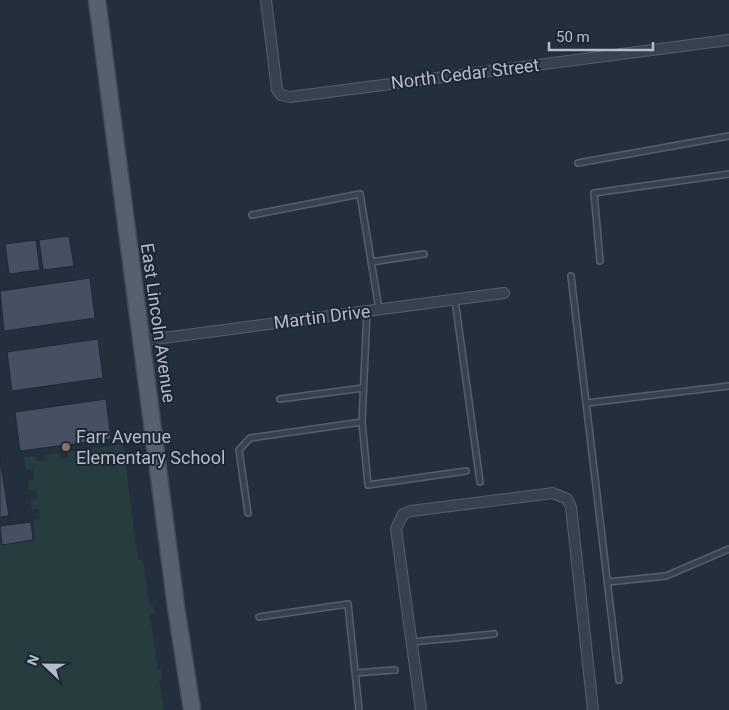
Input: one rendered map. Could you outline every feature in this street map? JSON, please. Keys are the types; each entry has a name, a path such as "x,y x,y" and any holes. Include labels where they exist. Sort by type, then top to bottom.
{"main road":[{"name":"East Lincoln Avenue","path":"97,0 140,341 192,710"}],"street":[{"name":"North Cedar Street","path":"266,0 277,90 280,95 290,97 729,40"},
{"name":"Martin Drive","path":"140,341 504,294"},
{"path":"421,710 396,529 403,514 411,511 553,493 567,499 571,507 593,710"}],"lane":[{"path":"578,163 729,136"},
{"path":"600,261 594,193 729,174"},
{"path":"252,215 360,194 379,310"},
{"path":"371,262 424,254"},
{"path":"571,276 620,680"},
{"path":"455,300 480,482"},
{"path":"367,311 362,422 368,485 466,471"},
{"path":"587,403 729,386"},
{"path":"280,399 364,388"},
{"path":"248,513 239,450 250,438 362,422"},
{"path":"608,582 666,576 729,549"},
{"path":"259,617 348,604 359,710"},
{"path":"412,642 494,634"},
{"path":"355,673 395,670"}],"green space":[{"path":"123,444 138,560 143,559 149,605 153,604 154,614 150,615 158,670 161,669 162,679 159,680 164,710 0,710 0,539 2,544 33,540 35,538 33,520 40,519 39,509 32,510 30,500 37,499 36,489 29,490 28,480 34,479 33,469 26,470 24,457 36,456 37,461 46,460 45,455 59,453 60,458 68,457 68,452 81,450 82,455 91,454 90,449"}],"building":[{"path":"69,236 74,266 43,270 39,240"},
{"path":"36,240 40,270 9,274 5,244"},
{"path":"90,278 95,318 4,331 0,291"},
{"path":"98,339 103,378 12,391 7,352"},
{"path":"106,399 111,439 20,451 15,412"},
{"path":"0,459 9,516 0,517"},
{"path":"31,522 33,540 2,545 0,526"}],"place":[{"name":"Farr Avenue Elementary School","path":"66,447"}]}
